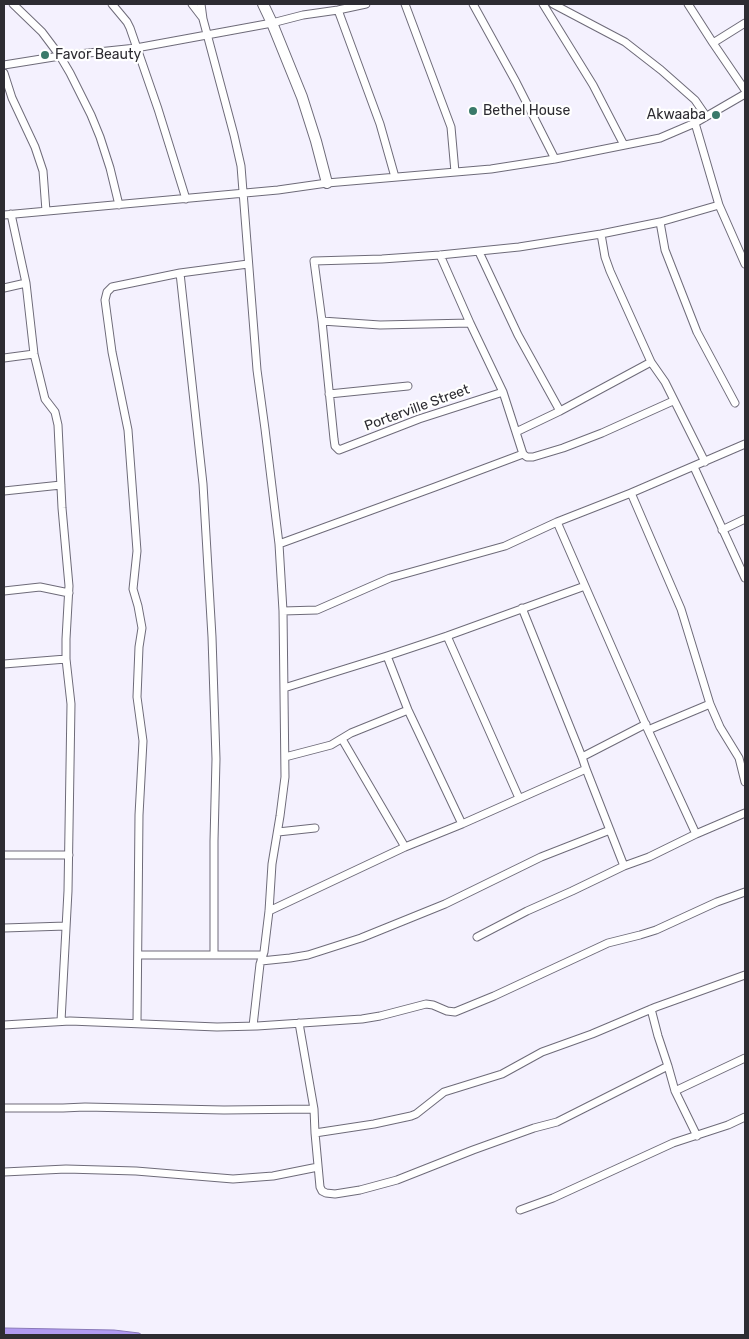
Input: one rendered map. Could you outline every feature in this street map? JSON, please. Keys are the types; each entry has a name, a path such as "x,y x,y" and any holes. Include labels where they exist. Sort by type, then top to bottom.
{"street":[{"path":"13,4 42,32 60,56 91,115 110,168 119,205"},
{"path":"112,4 127,22 158,109 186,199"},
{"path":"192,4 204,19"},
{"path":"201,4 241,166 257,370 279,544 285,777 272,864 269,911 253,1026"},
{"path":"263,4 304,106 327,183"},
{"path":"4,65 60,56 136,48 366,4"},
{"path":"405,4 451,127 455,172"},
{"path":"473,4 516,82 555,159"},
{"path":"543,4 593,85 624,145"},
{"path":"553,4 625,42 695,100 706,116"},
{"path":"61,1021 69,855 71,704 66,659 69,593 58,425 55,412 45,399 34,354 26,283 8,215 278,190 327,183 491,169 555,159 660,138 695,123 745,92 688,4"},
{"path":"338,10 380,124 395,177"},
{"path":"713,43 745,23"},
{"path":"4,73 12,98 38,155 42,171 46,211"},
{"path":"695,123 719,205 745,264"},
{"path":"408,386 329,394 314,261 440,256 519,247 601,234 660,222 719,205"},
{"path":"660,222 665,250 697,332 735,403"},
{"path":"601,234 605,257 610,271 651,362 664,382 705,462"},
{"path":"480,252 518,335 560,411"},
{"path":"440,256 503,392 523,454 526,457 533,458 602,433 673,401"},
{"path":"137,1023 139,815 143,741 137,696 139,647 142,628 133,589 137,551 128,430 112,352 105,300 107,292 112,287 180,273 248,264"},
{"path":"180,273 203,484 212,637 216,759 214,955"},
{"path":"4,288 26,283"},
{"path":"322,320 380,325 470,323"},
{"path":"4,358 34,354"},
{"path":"516,432 560,411 651,362"},
{"name":"Porterville Street","path":"329,394 335,446 339,450 419,419 503,392"},
{"path":"282,612 317,610 390,578 505,546 557,522 694,467 745,444"},
{"path":"279,544 523,454"},
{"path":"694,467 745,578"},
{"path":"4,491 61,485"},
{"path":"631,493 681,609 710,704 720,727 739,758 745,782"},
{"path":"722,530 745,519"},
{"path":"557,522 696,834"},
{"path":"284,688 447,636 585,586"},
{"path":"4,591 40,587 69,593"},
{"path":"522,608 624,866"},
{"path":"447,636 519,798"},
{"path":"387,656 408,710 462,824"},
{"path":"4,664 66,659"},
{"path":"582,757 647,727 710,704"},
{"path":"285,757 326,748 351,733 408,710"},
{"path":"342,739 404,847"},
{"path":"269,911 404,847 462,824 586,769"},
{"path":"477,937 527,911 624,866 649,857 696,834 745,814"},
{"path":"278,832 315,828"},
{"path":"138,955 214,955 262,958 290,958 308,955 367,936 445,904 541,857 610,830"},
{"path":"4,855 69,855"},
{"path":"4,1024 61,1021 217,1027 253,1026 362,1019 426,1004 455,1012 608,943 656,930 745,892"},
{"path":"4,928 66,926"},
{"path":"315,1133 411,1116 444,1092 502,1074 542,1052 592,1034 651,1009 745,975"},
{"path":"651,1009 675,1090 697,1136"},
{"path":"299,1023 314,1109 320,1186 321,1190 330,1194 388,1183 473,1150 534,1128 557,1122 668,1066"},
{"path":"675,1090 745,1058"},
{"path":"4,1108 314,1109"},
{"path":"520,1210 553,1198 673,1143 728,1125 745,1117"},
{"path":"4,1172 66,1169 136,1171 233,1179 273,1176 318,1167"}],"shaded area":[{"path":"4,1328 114,1330 142,1335 4,1335"}],"place":[{"name":"Favor Beauty","path":"45,55"},
{"name":"Bethel House","path":"473,111"},
{"name":"Akwaaba","path":"716,115"}]}
